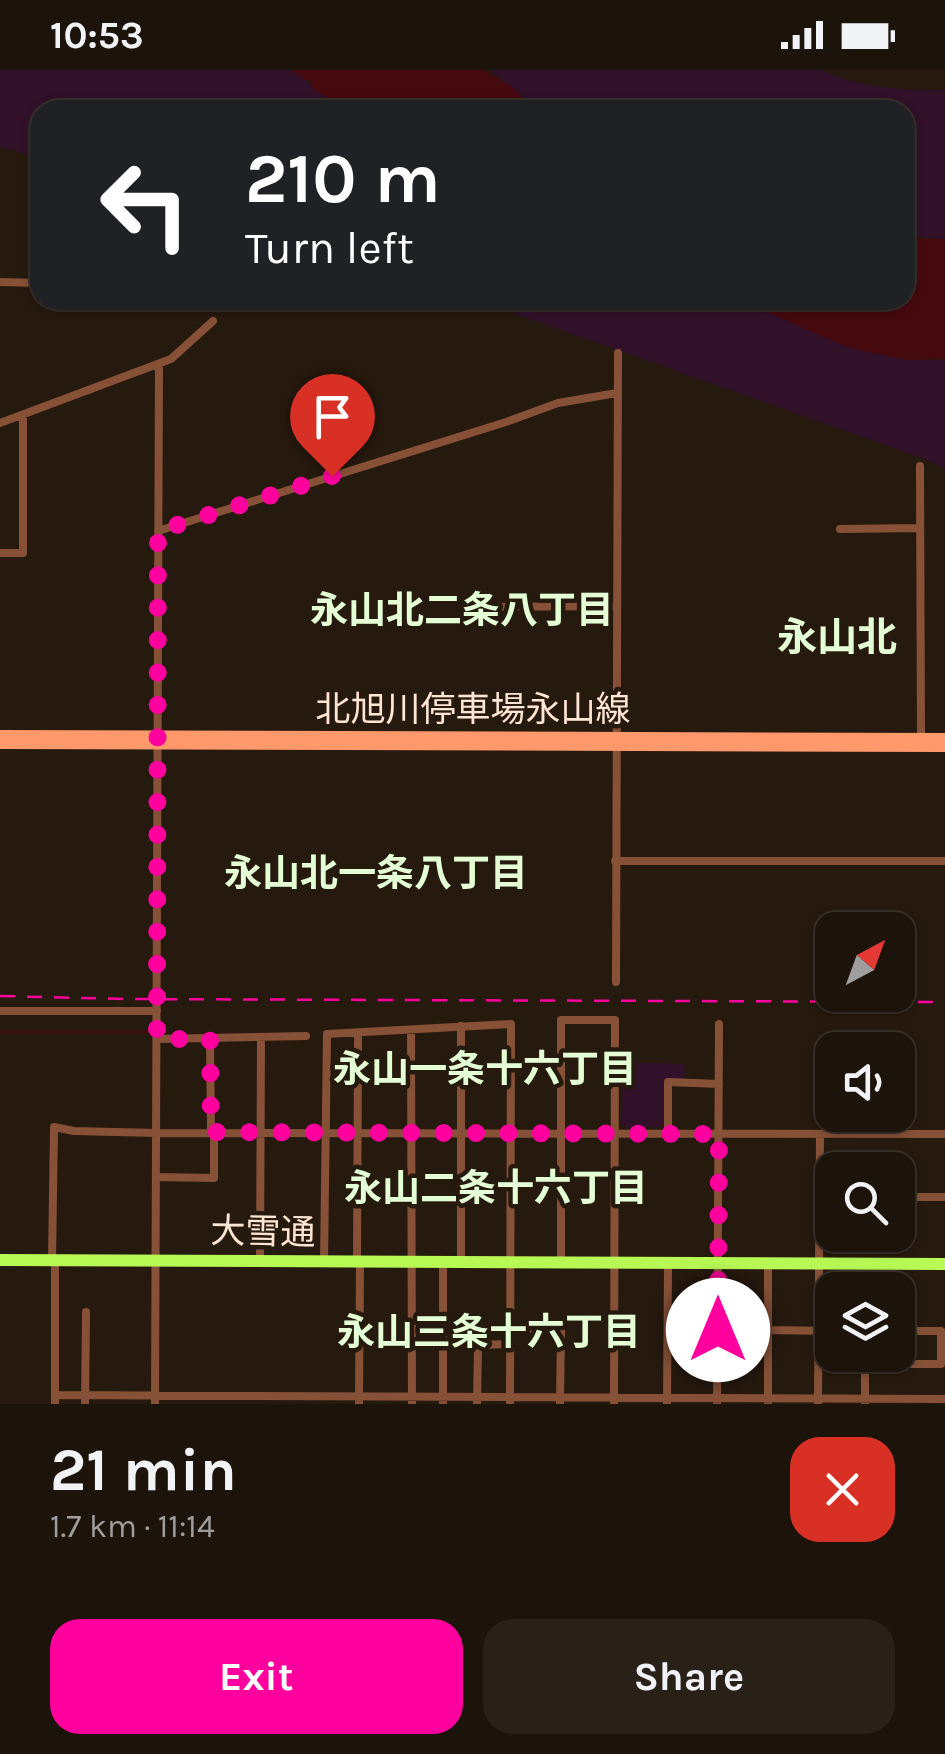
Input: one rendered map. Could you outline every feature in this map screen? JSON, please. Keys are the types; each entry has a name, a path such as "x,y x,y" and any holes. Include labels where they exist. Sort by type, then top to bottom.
{"highway":[{"name":"大雪通","path":"0,1260 945,1264"}],"main road":[{"name":"北旭川停車場永山線","path":"0,735 159,740 616,742 921,742 945,738"},
{"name":"北旭川停車場永山線","path":"0,744 159,740"},
{"name":"北旭川停車場永山線","path":"921,742 945,747"}],"street":[{"path":"0,282 30,283"},
{"path":"0,423 170,359 213,320"},
{"path":"616,982 618,353"},
{"path":"155,1400 159,364"},
{"path":"158,531 558,404 617,394"},
{"path":"0,554 22,553 23,415"},
{"path":"920,466 921,742"},
{"path":"840,529 920,528"},
{"path":"491,607 616,606"},
{"path":"615,861 945,862"},
{"path":"0,1011 158,1012"},
{"path":"561,1263 561,1020 614,1020 614,1401"},
{"path":"324,1262 326,1034 511,1024 510,1401"},
{"path":"718,1401 719,1024"},
{"path":"461,1026 461,1263"},
{"path":"411,1030 412,1401"},
{"path":"358,1034 359,1400"},
{"path":"157,1039 306,1036"},
{"path":"260,1262 261,1038"},
{"path":"157,1176 214,1178 210,1039"},
{"path":"668,1134 668,1082 719,1084"},
{"path":"945,1134 157,1133 54,1127 55,1400 945,1399"},
{"path":"820,1134 820,1152"},
{"path":"915,1197 945,1197"},
{"path":"819,1252 819,1272"},
{"path":"443,1262 443,1400"},
{"path":"667,1400 668,1264"},
{"path":"768,1264 768,1401"},
{"path":"86,1312 86,1400"},
{"path":"511,1329 561,1329 560,1401"},
{"path":"768,1330 815,1331"},
{"path":"915,1331 941,1330 941,1364 915,1363"},
{"path":"477,1400 478,1345 510,1344"},
{"path":"818,1372 818,1401"},
{"path":"865,1372 865,1401"}],"shaded area":[{"path":"0,70 292,70 326,96 351,100 30,100 30,154 0,147"},
{"path":"292,70 484,70 529,100 330,100"},
{"path":"489,70 821,70 882,87 945,90 945,239 915,237 915,100 526,100"},
{"path":"915,238 945,239 945,359 906,360 850,348 761,310 915,310"},
{"path":"504,310 774,310 906,360 945,360 945,469"},
{"path":"621,1062 685,1064 684,1080 664,1080 661,1127 624,1127 621,1123"}],"waterway":[{"path":"0,1032 147,1032"}],"railway":[{"path":"0,996 945,1002"}],"district":[{"name":"永山北二条八丁目","path":"462,610"},
{"name":"永山北","path":"837,637"},
{"name":"永山北一条八丁目","path":"376,873"},
{"name":"永山一条十六丁目","path":"485,1069"},
{"name":"永山二条十六丁目","path":"496,1188"},
{"name":"永山三条十六丁目","path":"489,1332"}],"route":[{"path":"332,476 158,531 157,1039 210,1039 211,1132 719,1134 718,1330"}]}
